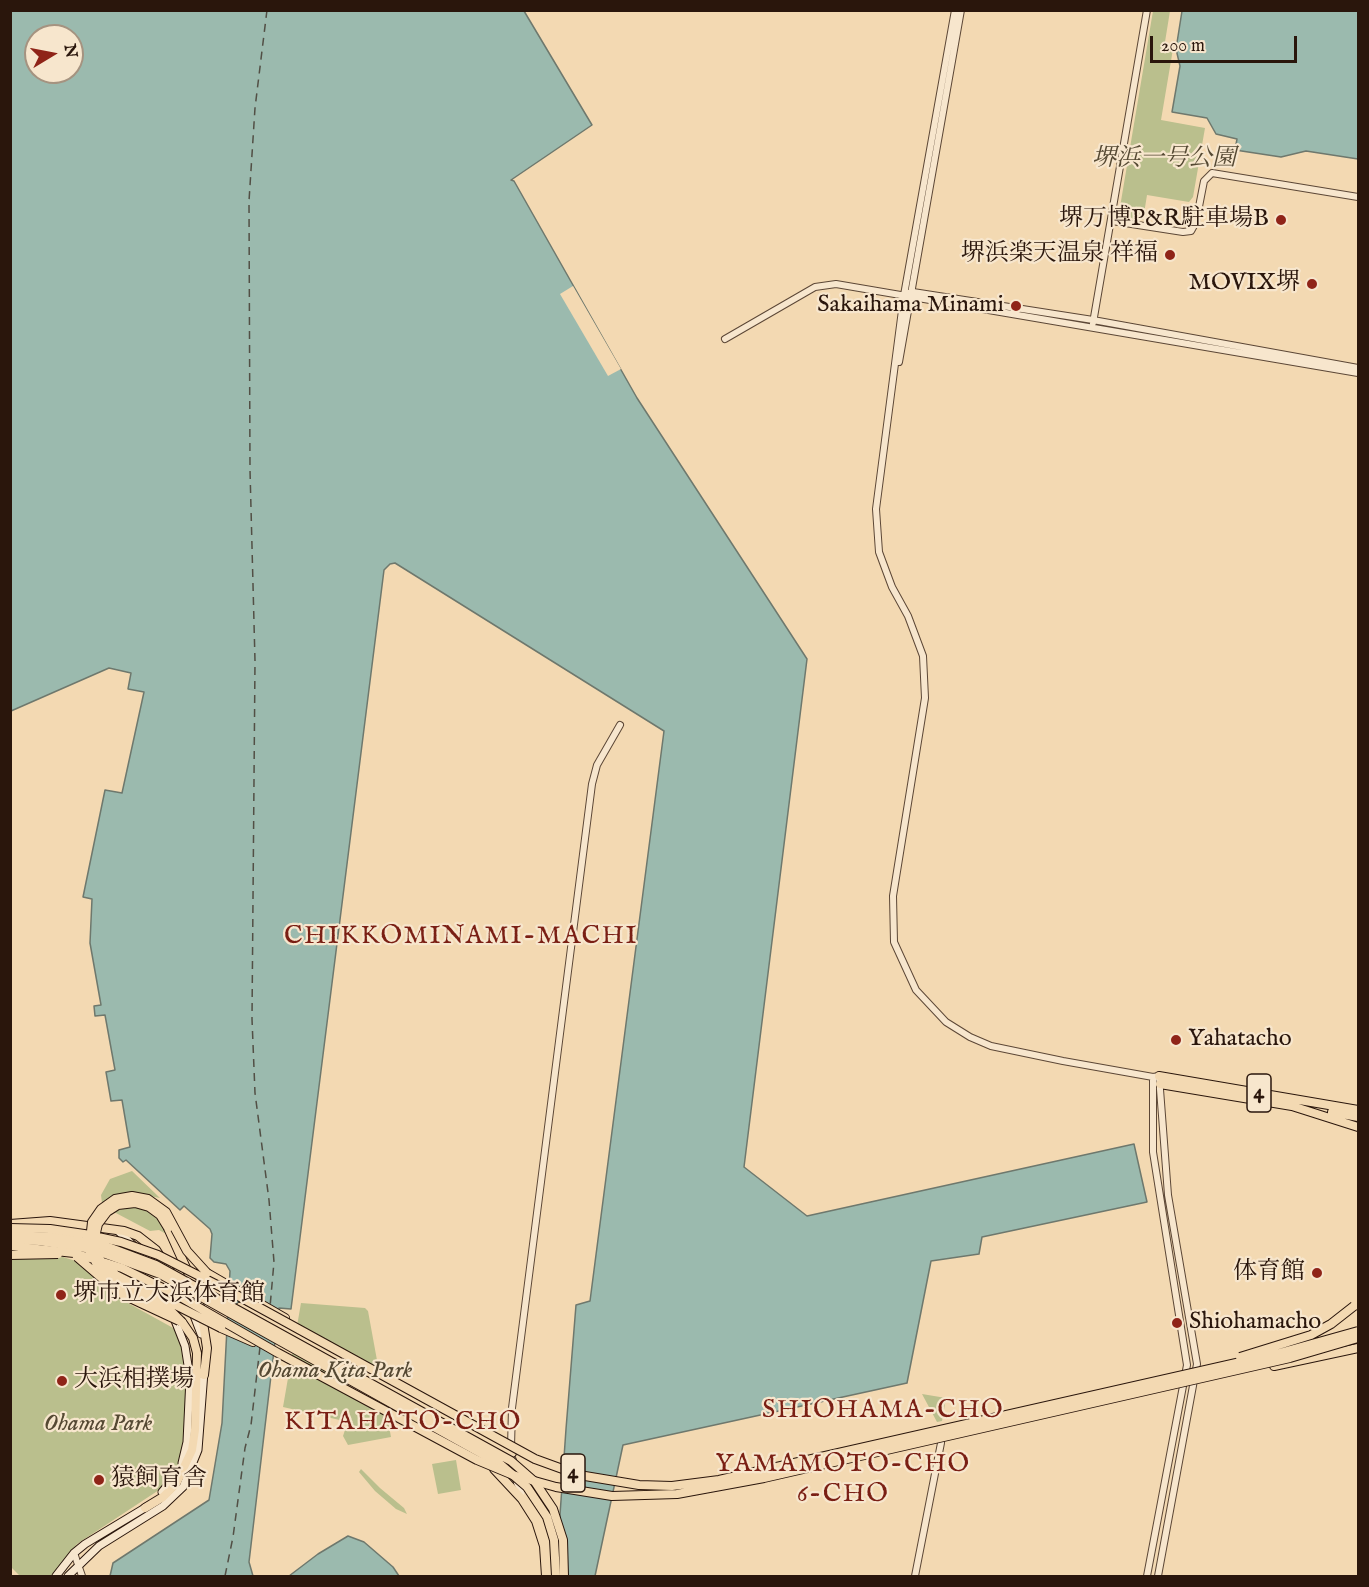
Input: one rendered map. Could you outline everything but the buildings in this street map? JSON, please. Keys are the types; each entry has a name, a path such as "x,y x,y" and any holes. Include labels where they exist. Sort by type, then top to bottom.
{"highway":[{"name":"4","path":"1157,1079 1359,1110"},
{"name":"4","path":"1157,1079 1292,1106 1356,1126"},
{"path":"1321,1104 1359,1106"},
{"path":"1292,1106 1359,1117"},
{"path":"145,1508 163,1497 181,1476 189,1460 195,1430 197,1353 193,1338 172,1312 110,1280 96,1265 89,1250 90,1227 98,1213 110,1202 132,1196 148,1199 158,1204 171,1219 193,1259 207,1273 333,1348"},
{"path":"204,1375 207,1348 201,1310 191,1279 168,1228 160,1215 149,1207 135,1203 118,1205 107,1212 98,1224 94,1237 96,1251 105,1266 122,1278 278,1353"},
{"path":"10,1226 68,1222 113,1228 138,1236 148,1243 167,1265 183,1292"},
{"name":"4","path":"10,1226 67,1231 139,1248 193,1272 545,1464 591,1478 655,1486 719,1480 1182,1377 1359,1331"},
{"name":"4","path":"10,1246 57,1250 106,1261 177,1294 278,1353 495,1468 556,1487 630,1497 677,1494 719,1487 1313,1352 1359,1337"},
{"path":"10,1255 75,1256 85,1262 119,1293 182,1322"},
{"name":"4","path":"1182,1377 1311,1335 1331,1324 1357,1303"},
{"name":"4","path":"1198,1377 1359,1348"}],"main road":[{"path":"68,1576 99,1546 163,1506 183,1487 198,1450 204,1375 200,1328 183,1292 128,1238 113,1228"},
{"path":"10,1235 56,1236 114,1248 156,1265 510,1471 528,1487 547,1517 555,1546 556,1576"},
{"path":"10,1240 60,1243 121,1257 293,1333 512,1453"},
{"path":"56,1576 74,1552 145,1508 173,1480 184,1459 190,1378 185,1346 173,1316 154,1286 134,1264"},
{"path":"211,1298 293,1352 483,1460 511,1485 528,1507 539,1528 544,1546 546,1576"},
{"path":"211,1298 517,1466 540,1489 556,1517 564,1549 564,1576"},
{"path":"483,1460 499,1461 512,1453"},
{"path":"514,1470 543,1523 550,1547 551,1576"}],"street":[{"path":"955,10 904,295 895,380 876,509 879,552 923,656 925,698 893,896 894,942 916,990 946,1022 991,1046 1157,1079"},
{"path":"895,380 912,295 961,10"},
{"path":"1092,328 1147,10"},
{"path":"1112,221 1183,232 1191,231 1196,222 1204,181 1212,173 1359,197"},
{"path":"725,339 806,292 826,284 1094,320 1359,368"},
{"path":"912,295 1359,374"},
{"path":"539,1528 517,1483 514,1470 512,1408 592,784 597,765 620,725"},
{"path":"1157,1079 1168,1194 1191,1320 1198,1377 1158,1576"},
{"path":"1148,1576 1182,1377 1187,1365 1182,1322 1153,1152 1157,1079"},
{"path":"10,1226 44,1226 107,1243 134,1264 140,1252"},
{"path":"1182,1377 1198,1377"},
{"path":"915,1576 941,1443"},
{"path":"74,1552 82,1576"},
{"path":"64,1564 78,1565"}],"green space":[{"name":"堺浜一号公園","path":"1153,11 1170,11 1164,48 1173,49 1161,120 1205,128 1193,197 1189,202 1147,195 1143,220 1122,217 1119,213"},
{"path":"132,1171 160,1198 129,1192 116,1195 102,1203 101,1195 110,1179"},
{"path":"131,1206 147,1210 159,1220 168,1235 159,1230 150,1231 114,1212"},
{"name":"Ohama Park","path":"63,1257 79,1262 117,1297 175,1329 181,1347 187,1389 184,1449 179,1465 165,1486 77,1544 52,1576 20,1576 11,1567 10,1259"},
{"name":"Ohama Kita Park","path":"301,1303 365,1308 368,1311 391,1437 348,1445 343,1436 347,1424 344,1421 283,1407"},
{"path":"922,1394 946,1398 942,1421 937,1422"},
{"path":"456,1460 461,1490 438,1494 432,1464"},
{"path":"361,1469 404,1508 407,1514 396,1509 375,1491 359,1472"}],"shaded area":[{"path":"11,11 524,11 592,125 511,180 514,181 637,398 807,659 744,1167 807,1216 1134,1144 1147,1202 982,1237 979,1254 931,1261 907,1383 623,1445 595,1576 561,1576 559,1529 576,1305 590,1301 664,731 395,563 390,564 384,570 291,1309 279,1308 249,1562 253,1576 110,1576 113,1563 209,1500 222,1423 230,1271 226,1264 214,1262 210,1258 212,1234 210,1229 184,1206 180,1210 126,1160 123,1162 119,1158 119,1150 130,1147 122,1100 111,1101 106,1072 115,1070 105,1015 95,1016 94,1006 101,1005 90,943 92,899 83,897 105,790 122,793 144,692 128,689 131,673 109,668 11,711"},
{"path":"1182,11 1358,11 1358,159 1306,151 1281,157 1235,150 1237,139 1216,134 1207,118 1172,112 1180,66 1176,49"},
{"path":"348,1536 364,1542 393,1567 399,1576 289,1576 318,1554"}],"pier":[{"path":"573,286 621,369 608,376 560,294"}],"ferry route":[{"path":"267,10 255,108 249,201 250,470 255,661 252,1019 255,1093 269,1200 274,1262 270,1307"},
{"path":"225,1576 233,1537 245,1448 251,1425 260,1347"}],"place":[{"name":"堺万博P&R駐車場B","path":"1281,220"},
{"name":"堺浜楽天温泉 祥福","path":"1170,255"},
{"name":"MOVIX堺","path":"1312,284"},
{"name":"Sakaihama Minami","path":"1016,306"},
{"name":"Yahatacho","path":"1176,1040"},
{"name":"体育館","path":"1317,1273"},
{"name":"堺市立大浜体育館","path":"61,1295"},
{"name":"Shiohamacho","path":"1177,1323"},
{"name":"大浜相撲場","path":"62,1381"},
{"name":"猿飼育舎","path":"99,1480"}],"district":[{"name":"CHIKKOMINAMI-MACHI","path":"461,938"},
{"name":"SHIOHAMA-CHO","path":"883,1412"},
{"name":"KITAHATO-CHO","path":"403,1424"},
{"name":"YAMAMOTO-CHO 6-CHO","path":"843,1481"}]}
